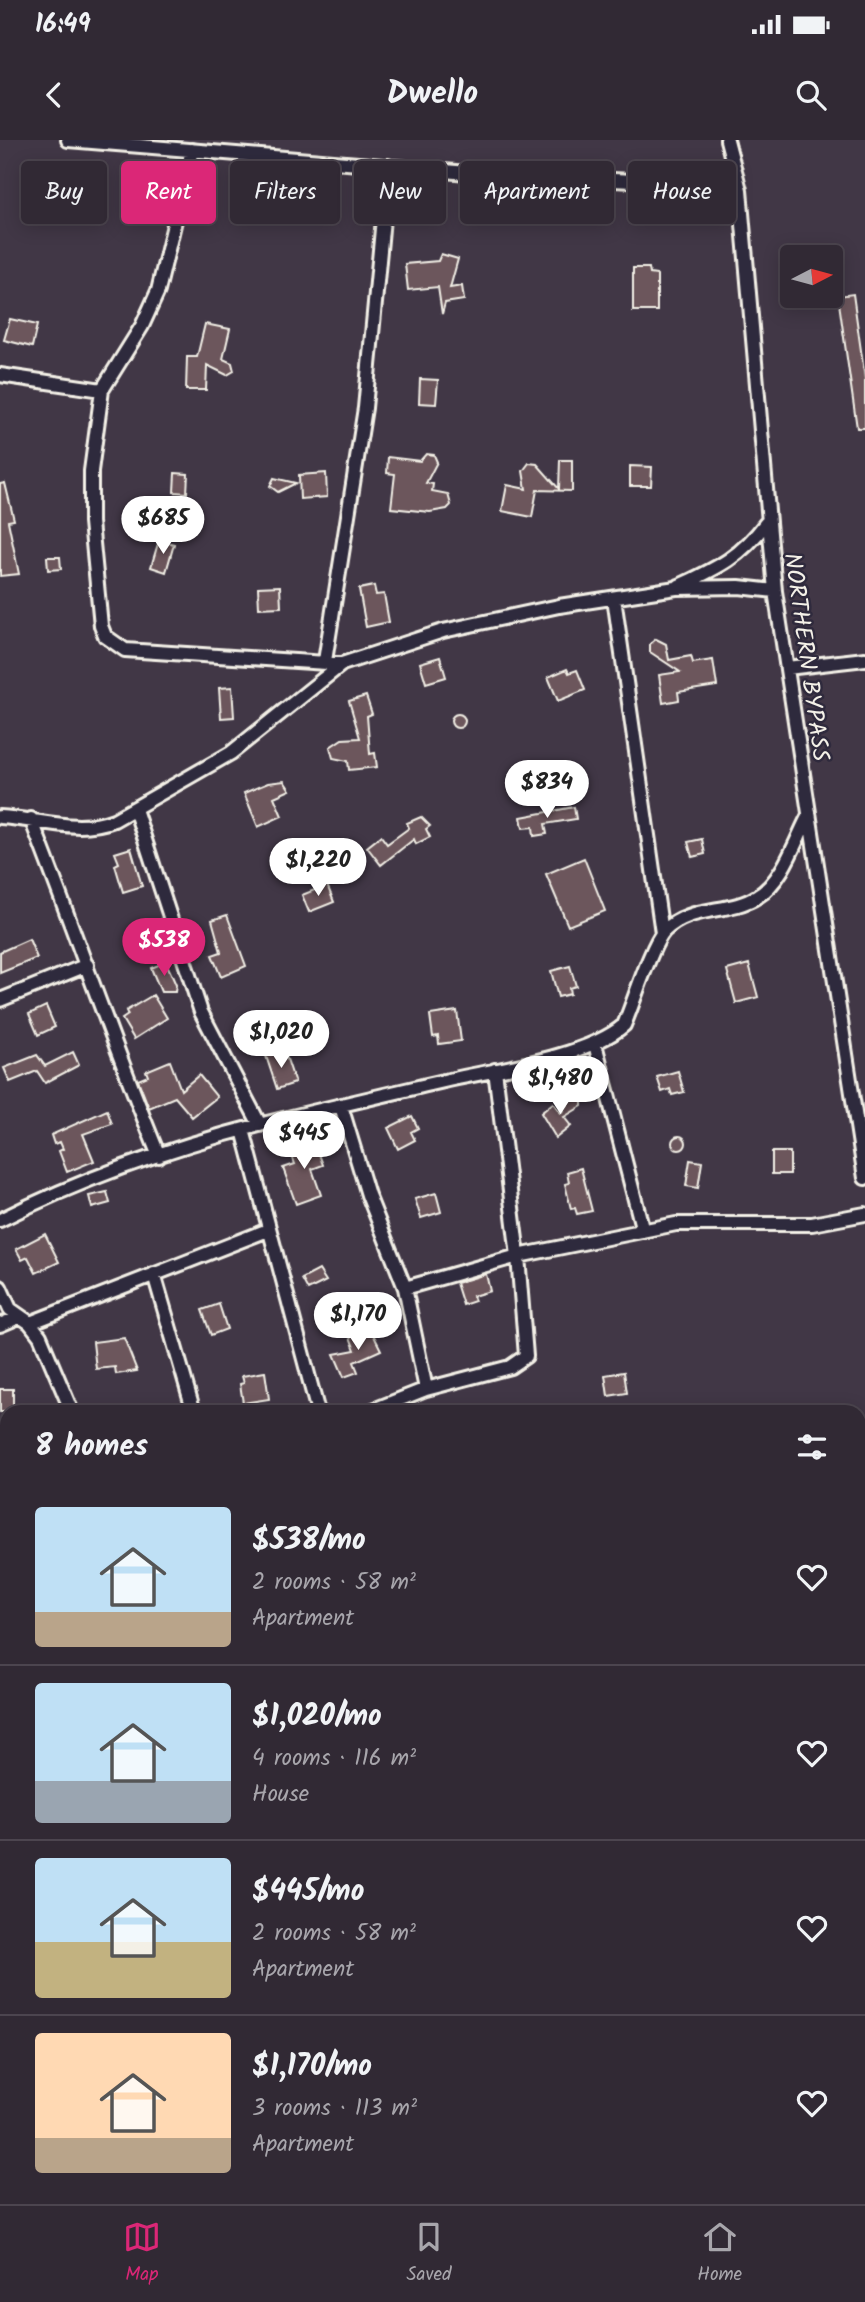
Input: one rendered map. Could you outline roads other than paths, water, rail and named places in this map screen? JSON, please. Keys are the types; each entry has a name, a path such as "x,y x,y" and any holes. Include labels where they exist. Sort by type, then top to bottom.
{"street":[{"path":"68,140 354,163"},
{"name":"NORTHERN BYPASS","path":"727,140 740,190 766,523 775,591 865,1178"},
{"path":"192,150 158,291 142,326 102,390 92,471 91,522 101,626 105,636 125,650 342,664"},
{"path":"446,169 695,184 740,190"},
{"path":"326,662 365,408 382,224"},
{"path":"0,375 102,390"},
{"path":"676,588 734,558 749,546 766,523"},
{"path":"0,817 31,819 78,828 96,827 135,809 230,753 342,664 443,631 676,588 739,587 775,591"},
{"path":"614,598 662,933"},
{"path":"787,668 865,659"},
{"path":"135,809 201,1012 260,1125"},
{"path":"0,1220 56,1192 243,1130 495,1070 595,1044 612,1036 624,1025 662,933 681,918 747,902 760,895 774,881 809,815"},
{"path":"31,819 87,965 121,1066 159,1156"},
{"path":"0,1000 87,965"},
{"path":"595,1044 643,1231"},
{"path":"386,1405 426,1389 510,1367 526,1356 518,1256 495,1070"},
{"path":"341,1106 368,1195 405,1288 426,1389"},
{"path":"243,1130 316,1405"},
{"path":"405,1288 518,1256 689,1223 812,1224 865,1214"},
{"path":"0,1325 24,1320 268,1230"},
{"path":"153,1274 192,1405"},
{"path":"0,1287 10,1308 40,1336 69,1405"}]}
